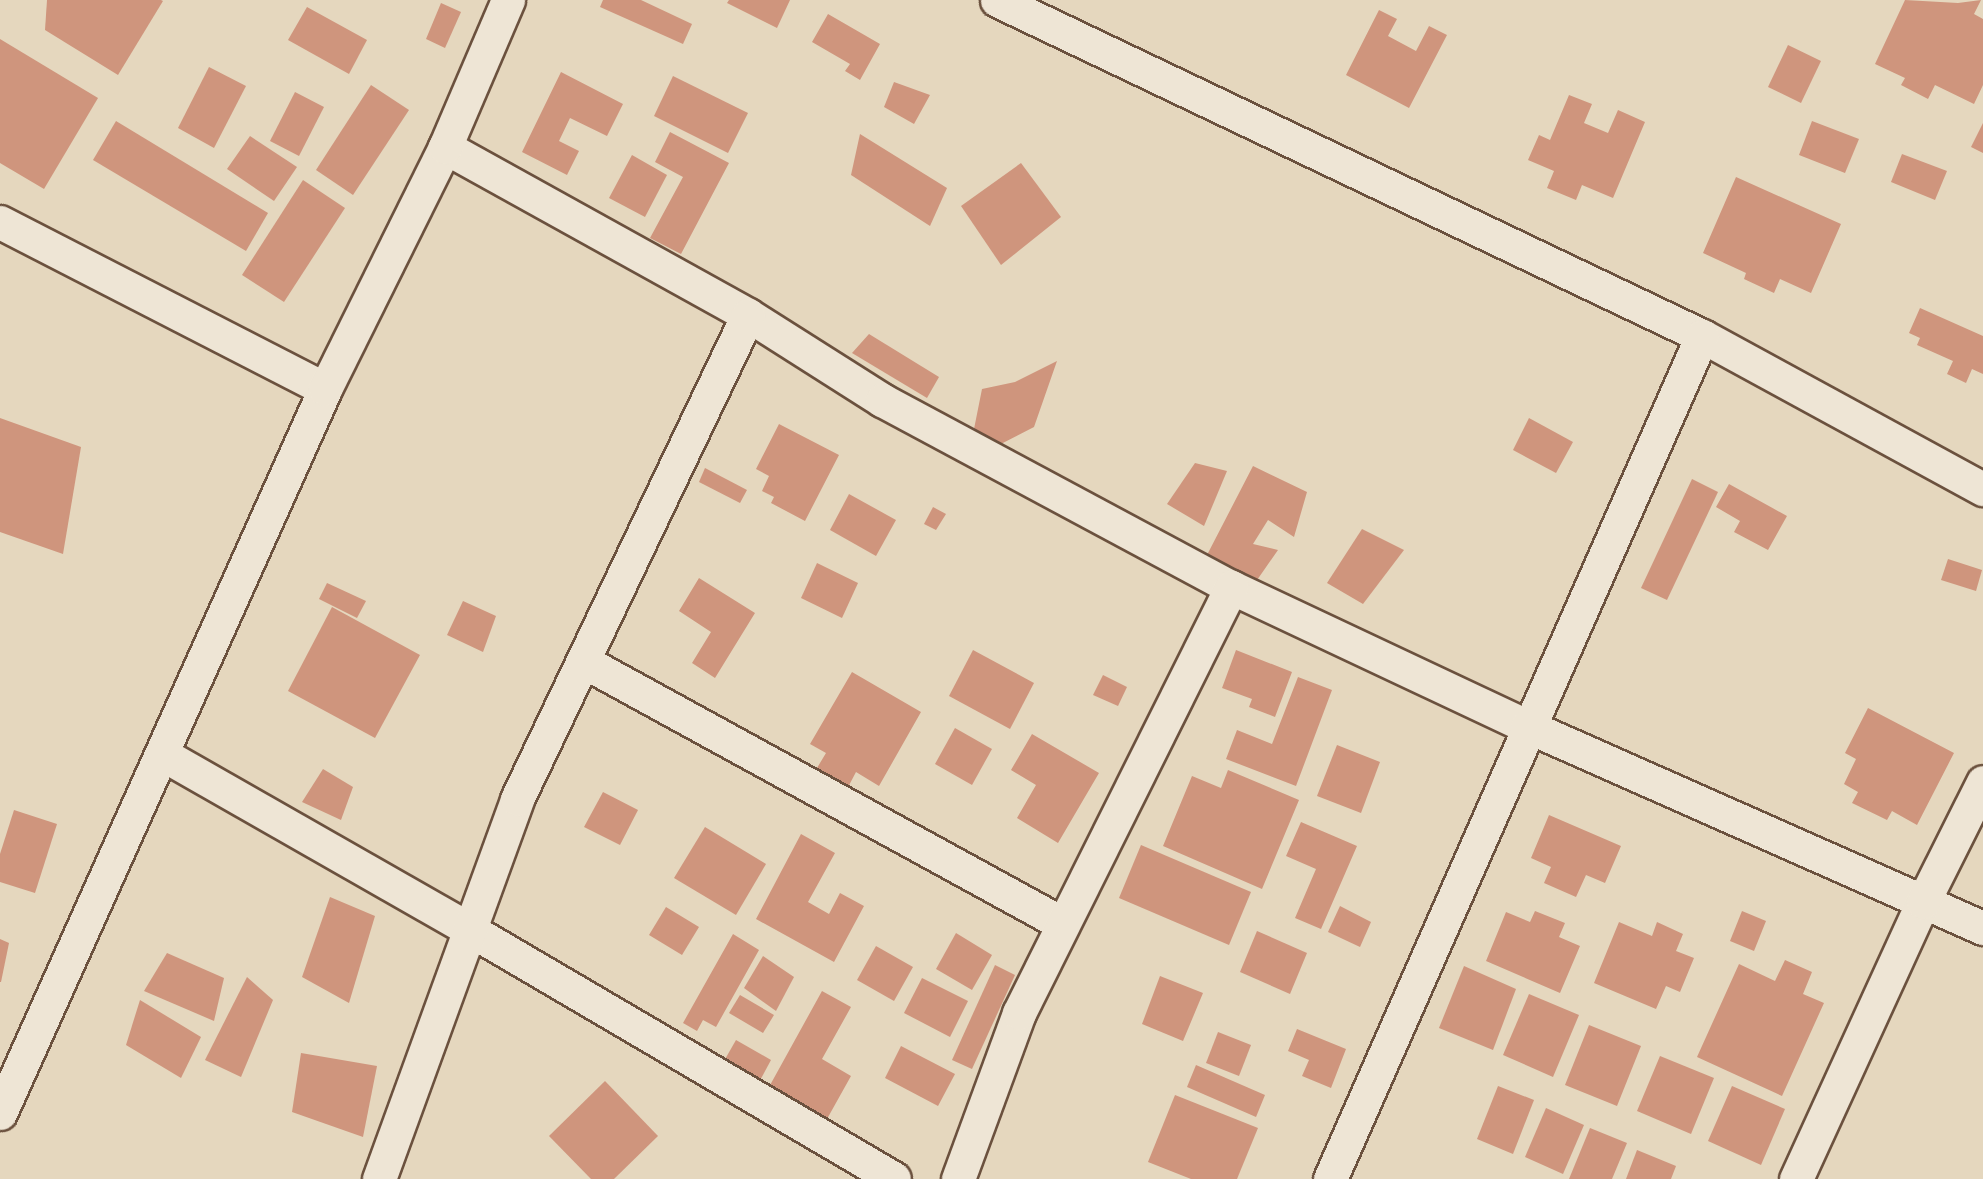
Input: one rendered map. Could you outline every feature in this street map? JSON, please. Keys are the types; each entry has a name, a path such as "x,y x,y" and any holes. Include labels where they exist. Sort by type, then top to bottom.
{"street":[{"path":"0,1113 164,755 325,389 445,147 508,0"},
{"path":"1017,4 1702,336 1983,489"},
{"path":"445,147 748,315 882,400 1231,587 1527,726 1983,928"},
{"path":"0,222 325,389"},
{"path":"379,1179 472,931 518,799 748,315"},
{"path":"1330,1179 1527,726 1702,336"},
{"path":"958,1179 1019,1013 1231,587"},
{"path":"583,661 1063,924"},
{"path":"164,755 472,931 894,1179"},
{"path":"1796,1179 1923,902 1983,782"}],"building":[{"path":"47,0 163,1 118,75 45,30"},
{"path":"603,0 641,0 692,24 683,44 600,7"},
{"path":"729,0 790,0 777,28 727,3"},
{"path":"1905,0 1958,3 1981,0 1974,14 1983,19 1983,85 1974,104 1935,85 1928,99 1901,85 1905,78 1875,64"},
{"path":"441,3 461,12 445,48 426,39"},
{"path":"307,7 367,40 349,74 288,40"},
{"path":"1379,10 1397,19 1388,36 1416,51 1429,26 1447,35 1409,108 1346,75"},
{"path":"828,14 880,44 860,80 845,71 850,64 812,42"},
{"path":"0,39 98,98 44,189 0,163"},
{"path":"1788,45 1821,61 1801,103 1768,87"},
{"path":"209,67 246,86 214,148 178,128"},
{"path":"561,72 623,104 607,136 570,118 559,141 579,151 567,175 522,152"},
{"path":"673,76 748,113 728,153 654,116"},
{"path":"894,82 930,95 914,124 884,107"},
{"path":"371,85 409,110 353,195 316,170"},
{"path":"295,92 324,107 299,156 270,141"},
{"path":"1569,95 1592,104 1584,123 1608,133 1618,110 1645,122 1613,198 1582,185 1576,200 1547,188 1554,171 1528,160 1539,135 1550,140"},
{"path":"116,121 268,213 246,251 93,160"},
{"path":"1812,121 1859,139 1845,173 1799,155"},
{"path":"1983,123 1983,153 1971,147"},
{"path":"670,132 729,163 681,254 650,238 683,177 655,162"},
{"path":"860,134 947,188 930,226 851,175"},
{"path":"250,136 297,167 274,201 227,169"},
{"path":"1902,154 1947,171 1935,200 1891,182"},
{"path":"632,155 667,175 645,217 609,198"},
{"path":"1021,163 1061,217 1001,265 961,206"},
{"path":"1736,177 1841,224 1811,293 1780,279 1774,293 1744,279 1746,273 1703,253"},
{"path":"303,180 345,208 284,302 242,275"},
{"path":"1920,308 1983,336 1983,374 1972,369 1966,383 1947,374 1953,361 1917,345 1920,338 1909,333"},
{"path":"869,334 939,377 927,398 852,353"},
{"path":"1057,361 1034,427 995,447 974,429 982,389 1015,382"},
{"path":"0,418 81,447 63,554 0,532"},
{"path":"1529,418 1573,442 1556,473 1513,450"},
{"path":"779,424 839,455 805,521 771,503 774,497 762,491 769,476 756,469"},
{"path":"1195,463 1227,471 1204,526 1167,504"},
{"path":"1253,466 1307,492 1294,537 1268,520 1253,544 1278,550 1255,583 1207,555"},
{"path":"705,468 747,490 740,503 699,482"},
{"path":"1692,479 1718,492 1667,600 1641,588"},
{"path":"1729,484 1787,516 1768,550 1734,532 1740,521 1716,507"},
{"path":"849,494 896,520 876,556 830,530"},
{"path":"933,507 946,514 936,530 924,524"},
{"path":"1362,529 1404,550 1363,604 1327,583"},
{"path":"1948,559 1982,570 1976,591 1941,580"},
{"path":"817,563 858,583 842,618 801,598"},
{"path":"699,578 755,613 715,678 692,663 711,632 679,611"},
{"path":"327,583 366,601 357,618 319,599"},
{"path":"463,601 496,616 483,652 447,635"},
{"path":"332,607 420,655 375,738 288,691"},
{"path":"973,650 1034,683 1010,729 949,696"},
{"path":"1236,650 1292,672 1275,717 1249,707 1252,699 1222,688"},
{"path":"852,672 921,712 879,786 856,772 846,791 814,773 826,753 810,744"},
{"path":"1103,675 1127,687 1118,706 1093,695"},
{"path":"1298,677 1332,690 1296,786 1226,759 1237,730 1272,744"},
{"path":"1868,708 1954,753 1917,825 1892,811 1887,820 1852,803 1858,792 1844,784 1856,759 1845,753"},
{"path":"955,728 992,749 972,785 935,764"},
{"path":"1032,734 1099,773 1058,843 1017,818 1036,785 1011,770"},
{"path":"1337,745 1380,762 1361,813 1317,796"},
{"path":"323,769 353,787 341,820 302,802"},
{"path":"1228,770 1299,800 1262,889 1163,846 1192,776 1221,788"},
{"path":"603,792 638,810 620,845 584,827"},
{"path":"14,810 57,824 35,893 0,882 0,854"},
{"path":"1549,815 1621,846 1605,883 1586,875 1576,897 1544,883 1551,867 1531,858"},
{"path":"1301,822 1357,846 1321,929 1295,918 1316,869 1286,856"},
{"path":"705,827 766,864 736,915 674,878"},
{"path":"801,834 835,853 808,902 829,914 840,893 864,906 834,962 756,919"},
{"path":"1141,845 1251,892 1229,945 1119,898"},
{"path":"330,897 375,916 349,1003 302,977"},
{"path":"1340,906 1371,922 1360,947 1328,932"},
{"path":"666,907 699,927 682,955 649,935"},
{"path":"1535,911 1565,923 1559,937 1580,946 1560,993 1486,961 1506,912 1530,922"},
{"path":"1742,911 1766,921 1754,951 1730,941"},
{"path":"1619,922 1652,936 1657,922 1683,934 1676,951 1694,958 1680,992 1666,986 1656,1009 1594,983"},
{"path":"1257,931 1307,953 1290,994 1240,972"},
{"path":"956,933 992,955 972,990 936,969"},
{"path":"733,934 759,950 716,1027 703,1020 697,1031 683,1023"},
{"path":"0,939 9,943 1,982 0,982"},
{"path":"876,946 913,967 894,1001 857,980"},
{"path":"167,953 224,978 214,1021 144,991"},
{"path":"763,956 794,977 776,1011 744,988"},
{"path":"1785,960 1812,972 1803,994 1824,1003 1782,1096 1697,1057 1739,964 1775,981"},
{"path":"995,965 1015,975 972,1069 952,1060"},
{"path":"1464,966 1516,989 1493,1050 1439,1028"},
{"path":"1160,976 1203,993 1183,1041 1142,1024"},
{"path":"247,977 273,1000 241,1077 205,1060"},
{"path":"922,978 968,1001 950,1037 904,1013"},
{"path":"822,991 851,1007 822,1059 851,1076 827,1119 769,1087"},
{"path":"1529,994 1579,1015 1553,1077 1503,1055"},
{"path":"740,995 774,1015 763,1033 729,1013"},
{"path":"140,1000 201,1037 181,1078 126,1045"},
{"path":"1589,1025 1641,1046 1617,1106 1565,1085"},
{"path":"1297,1029 1346,1049 1331,1088 1302,1076 1309,1060 1288,1051"},
{"path":"1218,1032 1251,1045 1239,1076 1206,1063"},
{"path":"736,1040 771,1060 756,1088 720,1068"},
{"path":"901,1046 955,1074 938,1106 885,1078"},
{"path":"301,1053 377,1066 363,1137 292,1112"},
{"path":"1660,1056 1714,1078 1691,1134 1637,1111"},
{"path":"1196,1065 1265,1095 1256,1117 1187,1087"},
{"path":"605,1081 658,1136 614,1179 591,1179 549,1136"},
{"path":"1498,1086 1534,1100 1513,1154 1477,1139"},
{"path":"1732,1086 1785,1109 1761,1165 1708,1141"},
{"path":"1175,1095 1258,1128 1237,1179 1191,1179 1148,1162"},
{"path":"1546,1108 1584,1125 1563,1174 1525,1157"},
{"path":"1590,1128 1627,1143 1612,1179 1569,1179"},
{"path":"1637,1150 1676,1166 1671,1179 1626,1179"}]}
